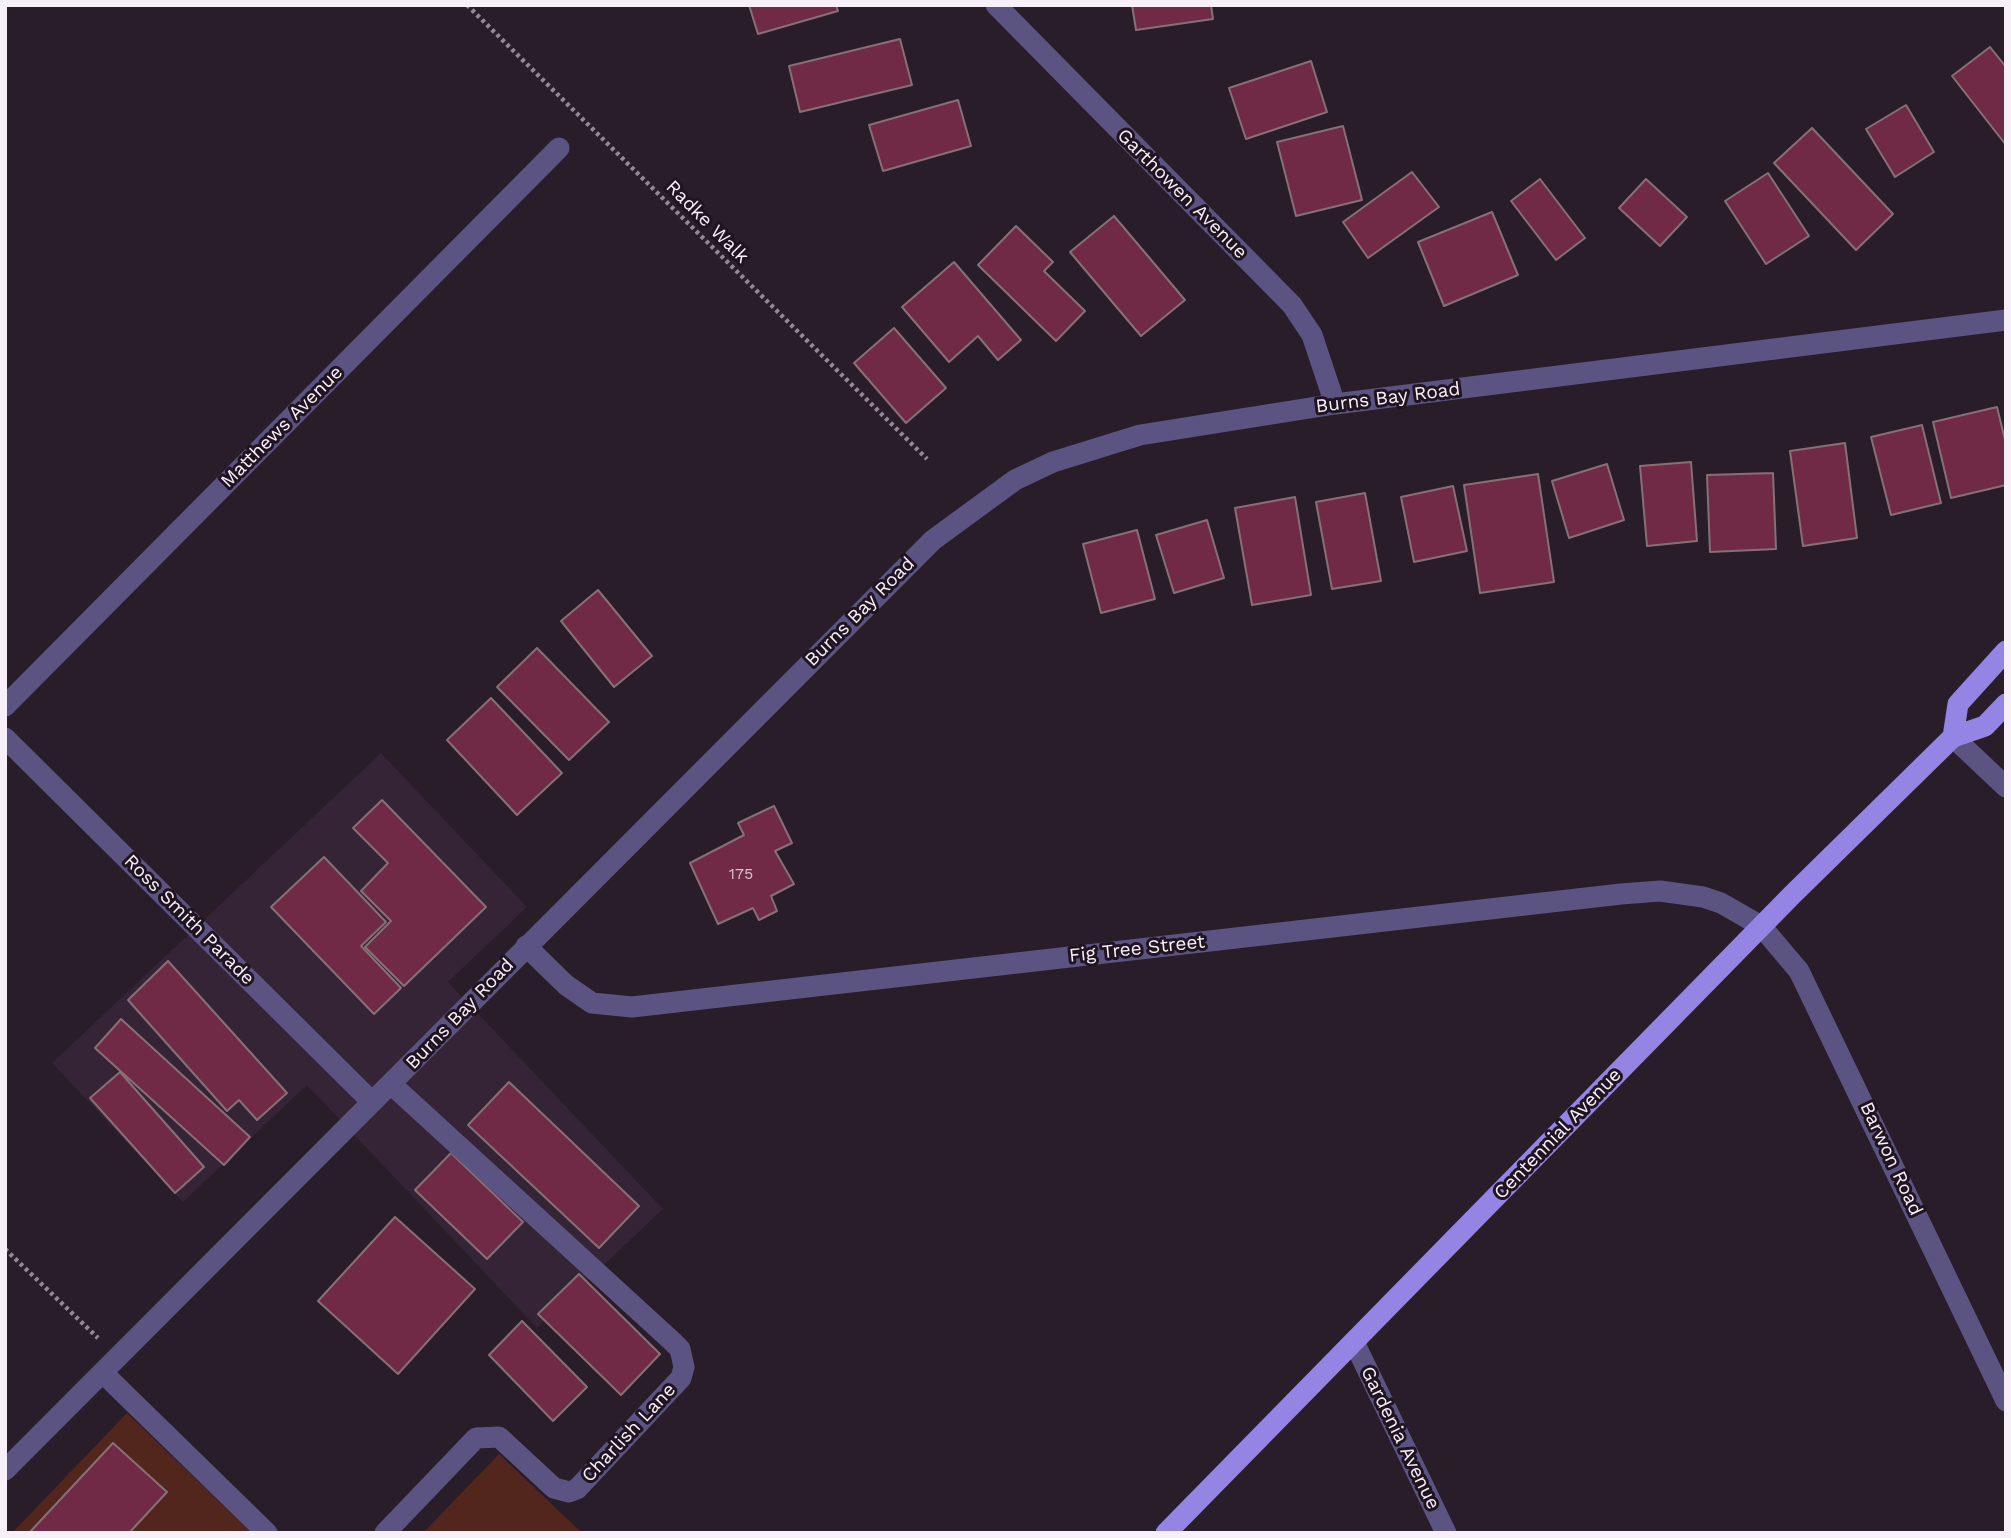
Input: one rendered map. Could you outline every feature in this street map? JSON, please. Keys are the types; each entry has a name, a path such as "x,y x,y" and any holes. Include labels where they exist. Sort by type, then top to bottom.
{"main road":[{"path":"1953,737 1958,704 2006,651"},
{"name":"Centennial Avenue","path":"1166,1533 1761,926 1953,737 1985,726 2006,704"}],"street":[{"name":"Garthowen Avenue","path":"996,5 1292,305 1312,334 1335,404"},
{"name":"Matthews Avenue","path":"5,706 559,148"},
{"name":"Burns Bay Road","path":"5,1470 933,540 1015,480 1053,462 1140,435 1335,404 2006,320"},
{"path":"1953,737 2006,787"},
{"name":"Ross Smith Parade","path":"5,738 372,1102"},
{"name":"Fig Tree Street","path":"527,946 566,985 592,1003 632,1007 1660,891 1683,892 1721,903 1761,926"},
{"name":"Barwon Road","path":"1761,926 1800,971 1811,991 2006,1401"},
{"name":"Charlish Lane","path":"386,1533 476,1438 499,1437 554,1488 562,1491 577,1489 681,1378 684,1367 680,1349 673,1342 391,1084"},
{"name":"Gardenia Avenue","path":"1354,1342 1446,1533"},
{"path":"111,1365 267,1533"}],"path":[{"name":"Radke Walk","path":"467,5 927,459"},
{"path":"5,1249 111,1365"}],"shaded area":[{"path":"381,753 527,907 448,982 663,1209 537,1328 307,1085 183,1202 52,1063"},
{"path":"127,1413 252,1533 12,1533"},
{"path":"499,1454 582,1533 423,1533"}],"building":[{"path":"749,5 836,5 838,11 758,34"},
{"path":"1132,5 1211,5 1213,19 1136,30"},
{"path":"900,39 912,85 800,112 789,66"},
{"path":"1990,47 2006,67 2006,145 1952,76"},
{"path":"1311,61 1327,112 1246,139 1229,88"},
{"path":"958,100 971,146 883,171 869,125"},
{"path":"1906,105 1934,152 1895,177 1866,129"},
{"path":"1343,126 1362,200 1296,216 1277,142"},
{"path":"1812,128 1893,214 1856,250 1774,163"},
{"path":"1412,172 1439,207 1368,258 1343,222"},
{"path":"1768,173 1809,236 1766,264 1725,201"},
{"path":"1540,179 1585,238 1556,260 1511,201"},
{"path":"1646,179 1687,217 1660,246 1619,208"},
{"path":"1492,212 1518,275 1444,306 1418,242"},
{"path":"1114,216 1185,300 1141,336 1070,252"},
{"path":"1016,226 1053,262 1044,271 1085,311 1056,341 978,265"},
{"path":"954,262 1021,340 998,360 978,336 949,362 902,307"},
{"path":"894,328 946,388 906,423 854,363"},
{"path":"1997,407 2006,444 2006,485 1951,498 1933,422"},
{"path":"1922,425 1941,503 1891,515 1871,437"},
{"path":"1845,443 1857,538 1803,546 1790,451"},
{"path":"1691,462 1697,541 1647,546 1640,466"},
{"path":"1607,464 1624,520 1569,538 1552,481"},
{"path":"1773,473 1776,549 1710,552 1707,475"},
{"path":"1538,474 1554,582 1480,593 1464,485"},
{"path":"1453,486 1467,551 1414,562 1401,497"},
{"path":"1365,493 1381,581 1332,589 1316,502"},
{"path":"1295,497 1311,595 1252,605 1235,508"},
{"path":"1207,520 1224,578 1174,593 1156,535"},
{"path":"1137,530 1155,599 1101,613 1083,544"},
{"path":"598,590 652,656 614,687 561,621"},
{"path":"537,648 609,722 569,760 497,687"},
{"path":"491,698 562,773 517,815 447,740"},
{"path":"382,800 486,907 404,986 365,947 391,921 361,891 388,863 353,828"},
{"path":"774,806 792,843 775,851 794,884 771,896 777,911 759,920 753,908 718,924 690,863 744,835 738,823"},
{"path":"324,857 386,922 361,946 401,988 374,1014 271,907"},
{"path":"168,961 287,1093 257,1120 239,1100 227,1111 128,1000"},
{"path":"121,1019 250,1137 224,1165 95,1048"},
{"path":"120,1072 204,1167 175,1193 90,1098"},
{"path":"509,1082 639,1206 599,1248 468,1125"},
{"path":"451,1153 523,1222 487,1259 415,1190"},
{"path":"395,1217 475,1289 398,1374 318,1301"},
{"path":"579,1274 660,1354 621,1395 538,1314"},
{"path":"522,1321 587,1387 553,1421 489,1355"},
{"path":"113,1443 167,1492 129,1533 29,1533"}]}
